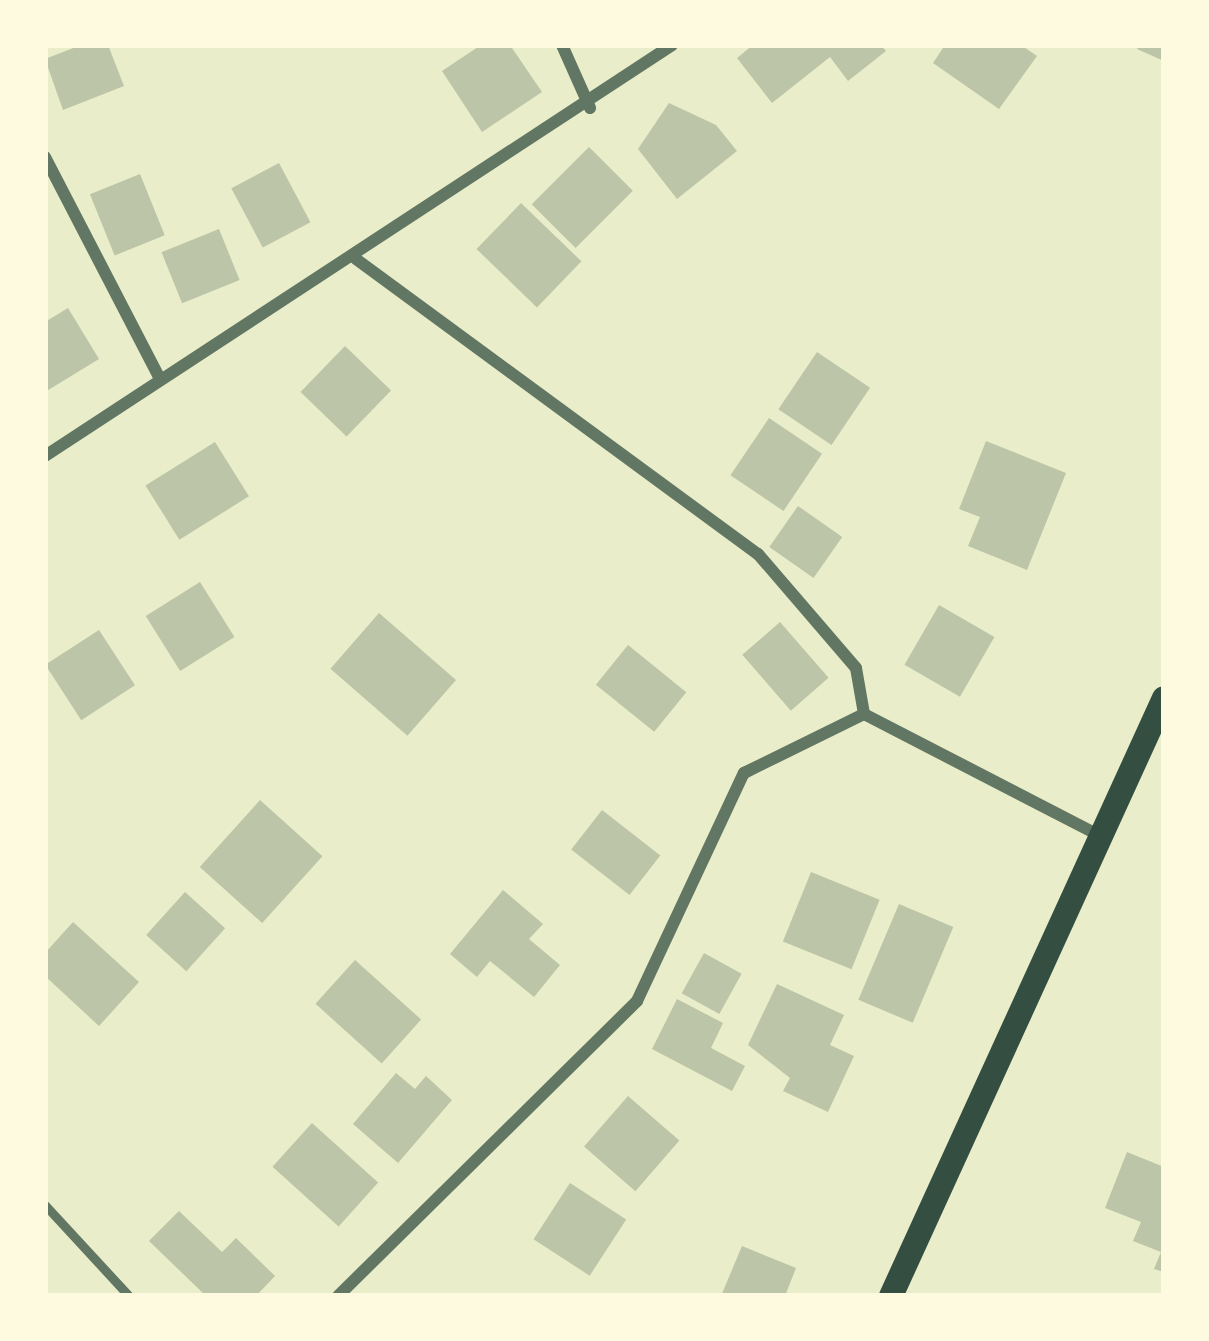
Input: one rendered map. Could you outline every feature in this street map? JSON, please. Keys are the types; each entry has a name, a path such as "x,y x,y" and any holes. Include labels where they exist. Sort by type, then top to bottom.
{"main road":[{"path":"891,1296 1107,839 1164,698"}],"street":[{"path":"562,45 590,109"},
{"path":"45,456 158,374 356,259 590,109 672,45"},
{"path":"45,157 158,374"},
{"path":"356,259 758,554 856,668 864,714"},
{"path":"864,714 1107,839"},
{"path":"338,1296 637,1001 744,773 864,714"}],"lane":[{"path":"45,1205 129,1296"}],"building":[{"path":"81,45 108,45 124,86 63,110 45,59"},
{"path":"481,45 510,45 542,92 482,132 442,71"},
{"path":"753,45 881,45 886,51 848,81 830,57 772,103 737,58"},
{"path":"945,45 1021,45 1037,56 999,109 933,63"},
{"path":"1139,45 1164,45 1164,61 1137,49"},
{"path":"669,103 716,125 737,151 677,199 638,149"},
{"path":"589,147 633,191 576,248 532,204"},
{"path":"279,163 310,222 263,248 231,188"},
{"path":"140,174 165,235 115,255 90,194"},
{"path":"521,203 581,261 537,307 477,249"},
{"path":"219,229 240,280 182,303 162,252"},
{"path":"68,308 99,359 45,392 45,322"},
{"path":"345,346 391,390 347,436 301,392"},
{"path":"817,352 870,388 831,445 778,409"},
{"path":"769,418 822,454 783,511 730,475"},
{"path":"986,441 1066,473 1027,570 968,546 980,517 959,509"},
{"path":"215,442 249,496 179,540 145,485"},
{"path":"798,506 842,537 814,578 769,547"},
{"path":"200,582 234,637 180,671 146,616"},
{"path":"939,605 994,637 960,697 904,665"},
{"path":"379,613 456,680 407,736 330,669"},
{"path":"780,622 829,678 791,711 742,655"},
{"path":"99,630 135,685 81,720 45,665"},
{"path":"628,645 686,692 654,732 596,685"},
{"path":"260,800 322,856 262,923 200,867"},
{"path":"602,810 660,856 630,895 571,849"},
{"path":"811,872 880,900 852,969 783,942"},
{"path":"503,890 543,924 529,939 560,965 534,997 490,961 477,977 450,954"},
{"path":"185,892 225,928 186,971 146,935"},
{"path":"899,904 953,927 913,1023 858,1000"},
{"path":"73,922 139,982 99,1026 45,976 45,953"},
{"path":"704,953 742,974 719,1014 682,993"},
{"path":"355,960 421,1020 382,1063 316,1004"},
{"path":"777,984 844,1015 830,1045 854,1056 828,1112 783,1091 790,1078 748,1045"},
{"path":"677,999 723,1023 711,1048 745,1066 732,1091 652,1049"},
{"path":"396,1073 415,1089 426,1076 452,1100 398,1163 353,1124"},
{"path":"628,1096 679,1141 635,1191 584,1147"},
{"path":"312,1123 378,1183 339,1226 273,1167"},
{"path":"1127,1152 1164,1167 1164,1272 1154,1269 1161,1252 1133,1241 1141,1222 1105,1208"},
{"path":"570,1183 626,1219 590,1276 534,1239"},
{"path":"179,1211 222,1252 236,1238 275,1276 256,1296 206,1296 149,1241"},
{"path":"742,1246 796,1268 785,1296 721,1296"}]}
